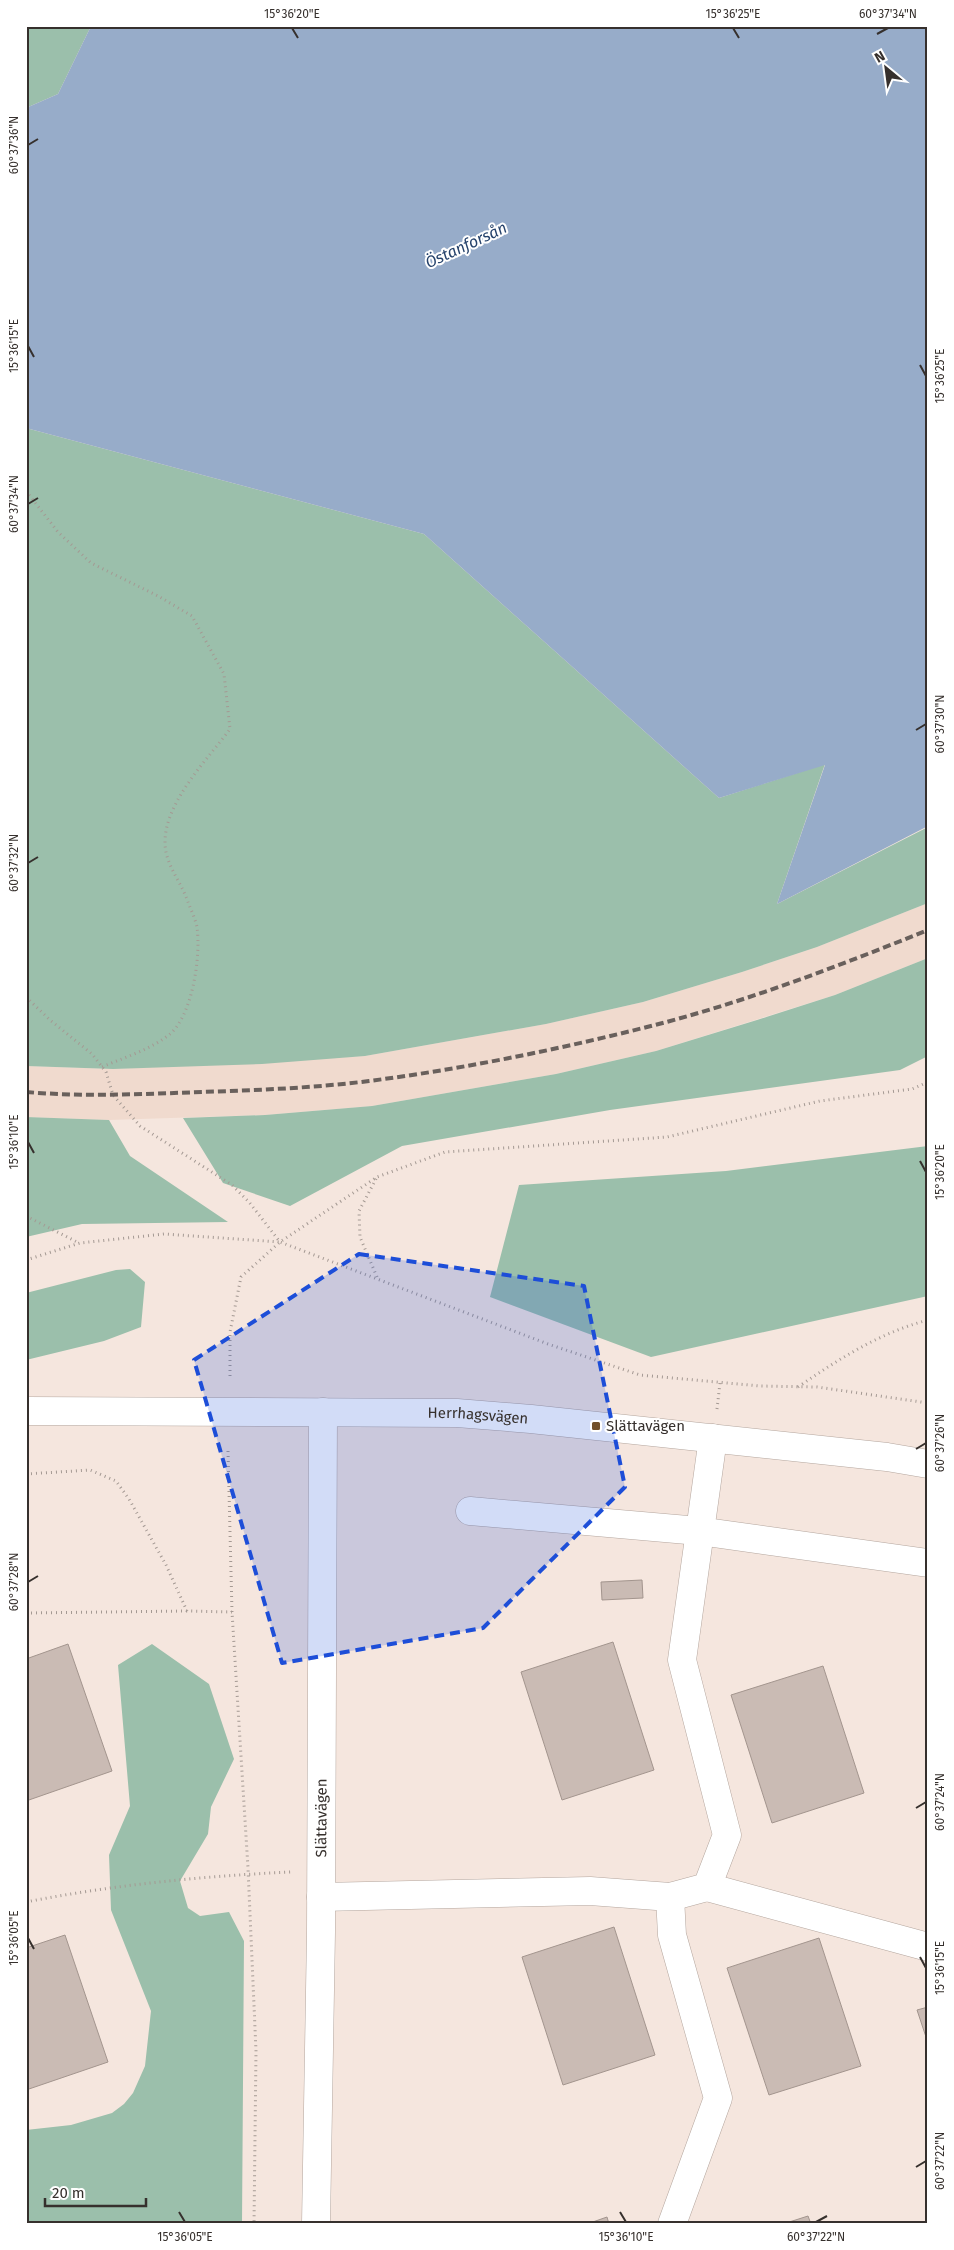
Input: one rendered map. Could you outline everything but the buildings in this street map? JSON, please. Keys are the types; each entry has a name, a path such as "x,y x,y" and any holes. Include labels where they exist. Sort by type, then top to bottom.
{"street":[{"name":"Herrhagsvägen","path":"26,1411 457,1413 713,1438 887,1457 928,1464"},
{"name":"Slättavägen","path":"316,2224 321,1884 323,1412"},
{"path":"707,1887 727,1834 682,1660 713,1438"},
{"path":"470,1511 699,1530 928,1563"},
{"path":"321,1884 590,1891 670,1897 707,1887 928,1946"},
{"path":"670,1897 672,1935 718,2098 672,2224"}],"path":[{"path":"26,491 58,532 91,563 158,596 192,616 224,674 230,729 178,799 168,822 165,842 168,861 185,893 196,925 196,969 186,1012 172,1032 157,1044 102,1067"},
{"path":"26,997 50,1020 92,1054 102,1067 113,1095 140,1126 232,1185 280,1242"},
{"path":"230,1376 230,1332 240,1277 280,1242 377,1177 445,1152 667,1137 820,1102 912,1089 928,1082"},
{"path":"377,1177 359,1211 360,1237 377,1278"},
{"path":"26,1216 80,1243"},
{"path":"26,1260 80,1243 164,1234 280,1242 548,1344 640,1375 760,1386 817,1387 928,1403"},
{"path":"797,1387 854,1349 905,1326 928,1320"},
{"path":"228,1451 232,1612 248,1874 256,2051 254,2224"},
{"path":"26,1474 90,1470 116,1482 129,1499 166,1566 187,1612"},
{"path":"26,1613 232,1612"},
{"path":"26,1902 80,1891 248,1874 321,1884"}],"highlighted area":[{"path":"359,1254 584,1286 625,1487 483,1628 282,1663 194,1360"}],"shaded area":[{"path":"928,903 928,958 835,995 656,1051 556,1074 372,1106 265,1115 109,1120 26,1117 26,1066 113,1069 365,1056 546,1024 643,1002 742,972 817,947"}],"green space":[{"path":"26,26 91,26 58,94 26,108"},
{"path":"26,428 424,534 719,798 825,764 777,904 928,827 928,903 817,947 742,972 643,1002 546,1024 365,1056 262,1064 113,1069 26,1066"},
{"path":"928,958 928,1056 900,1070 610,1110 402,1146 290,1206 223,1183 183,1118 265,1115 372,1106 556,1074 656,1051 757,1020 835,995"},
{"path":"26,1117 109,1120 130,1156 228,1222 82,1224 26,1237"},
{"path":"928,1146 928,1296 651,1357 490,1297 519,1185 726,1171"},
{"path":"130,1269 145,1282 141,1327 104,1341 26,1360 26,1293 116,1270"},
{"path":"152,1644 209,1684 234,1759 211,1807 208,1834 180,1881 188,1908 200,1916 229,1912 244,1941 242,2224 26,2224 26,2130 71,2125 112,2113 124,2104 133,2093 145,2066 151,2011 111,1910 109,1855 130,1806 118,1665"}],"water":[{"name":"Östanforsån","path":"91,26 928,26 928,826 777,904 825,765 719,798 424,534 26,428 26,108 58,94"}],"railway":[{"path":"26,1092 114,1095 286,1088 369,1081 474,1065 613,1035 718,1007 824,971 928,930"}],"place":[{"name":"Slättavägen","path":"596,1426"}]}
